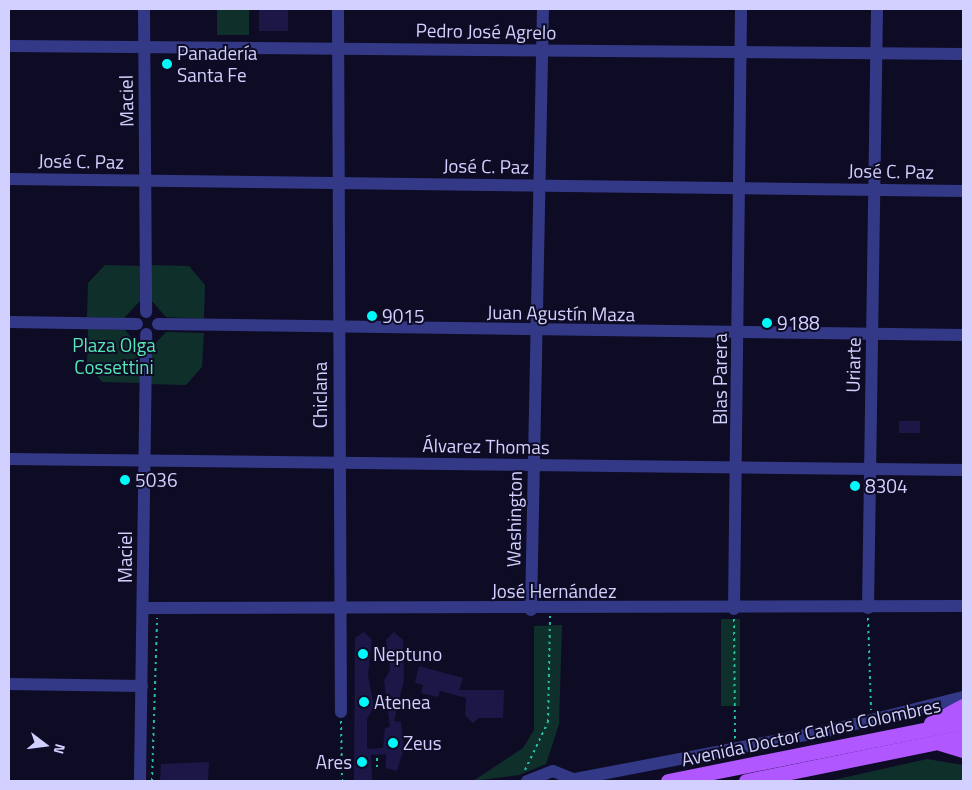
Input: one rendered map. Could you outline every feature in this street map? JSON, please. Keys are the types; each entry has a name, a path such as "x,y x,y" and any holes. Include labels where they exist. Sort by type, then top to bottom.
{"main road":[{"path":"923,727 963,706"},
{"name":"Avenida Doctor Carlos Colombres","path":"668,781 923,727 963,722"},
{"name":"Avenida Doctor Carlos Colombres","path":"746,781 782,778 933,741 963,737"},
{"path":"933,741 963,750"}],"street":[{"name":"Maciel","path":"144,9 147,181 146,312"},
{"name":"Chiclana","path":"338,9 339,607 341,712"},
{"name":"Washington","path":"531,610 543,9"},
{"name":"Blas Parera","path":"734,609 739,468 738,334 741,9"},
{"name":"Uriarte","path":"868,608 877,9"},
{"name":"Pedro José Agrelo","path":"9,46 963,54"},
{"name":"José C. Paz","path":"9,179 963,191"},
{"path":"9,322 141,329 158,324 154,314 146,312 141,329"},
{"name":"Juan Agustín Maza","path":"158,324 536,332 963,335"},
{"name":"Maciel","path":"140,781 142,686 150,608 141,329"},
{"name":"Álvarez Thomas","path":"9,459 963,470"},
{"name":"José Hernández","path":"150,608 339,607 550,610 963,606"},
{"path":"9,684 142,686"},
{"path":"525,779 553,772 576,780 872,721 963,697"}],"path":[{"path":"150,608 152,781"},
{"path":"868,608 872,721"},
{"path":"734,609 735,748"},
{"path":"525,779 548,722 550,610"},
{"path":"341,712 342,781"},
{"path":"377,754 377,767"}],"green space":[{"path":"217,9 249,9 249,35 217,35"},
{"name":"Plaza Olga Cossettini","path":"105,265 142,266 141,300 124,318 87,317 88,283"},
{"name":"Plaza Olga Cossettini","path":"152,265 189,266 205,285 204,319 166,317 150,299"},
{"name":"Plaza Olga Cossettini","path":"88,329 125,330 141,349 140,383 102,382 87,363"},
{"name":"Plaza Olga Cossettini","path":"166,332 204,333 202,367 186,385 148,384 149,350"},
{"path":"721,619 740,619 740,706 721,706"},
{"path":"562,625 559,724 546,764 519,775 473,781 523,748 534,730 534,626"},
{"path":"927,759 963,765 963,781 829,781"}],"building":[{"path":"259,9 288,9 288,31 259,31"},
{"path":"899,421 920,421 920,433 899,433"},
{"path":"364,632 372,640 368,675 374,707 367,719 367,749 383,748 385,728 390,727 384,681 390,670 386,640 394,632 403,640 404,680 394,721 401,722 404,748 397,771 386,768 386,754 371,755 372,781 354,781 355,638"},
{"path":"419,666 463,678 459,690 504,690 503,718 479,718 473,723 465,715 466,698 440,691 438,697 421,693 423,685 415,683"},
{"path":"209,762 208,781 160,781 161,764"}],"place":[{"name":"Panadería Santa Fe","path":"167,64"},
{"name":"9015","path":"372,316"},
{"name":"9188","path":"767,323"},
{"name":"5036","path":"125,480"},
{"name":"8304","path":"855,486"},
{"name":"Neptuno","path":"363,654"},
{"name":"Atenea","path":"364,702"},
{"name":"Zeus","path":"393,743"},
{"name":"Ares","path":"362,762"}]}
